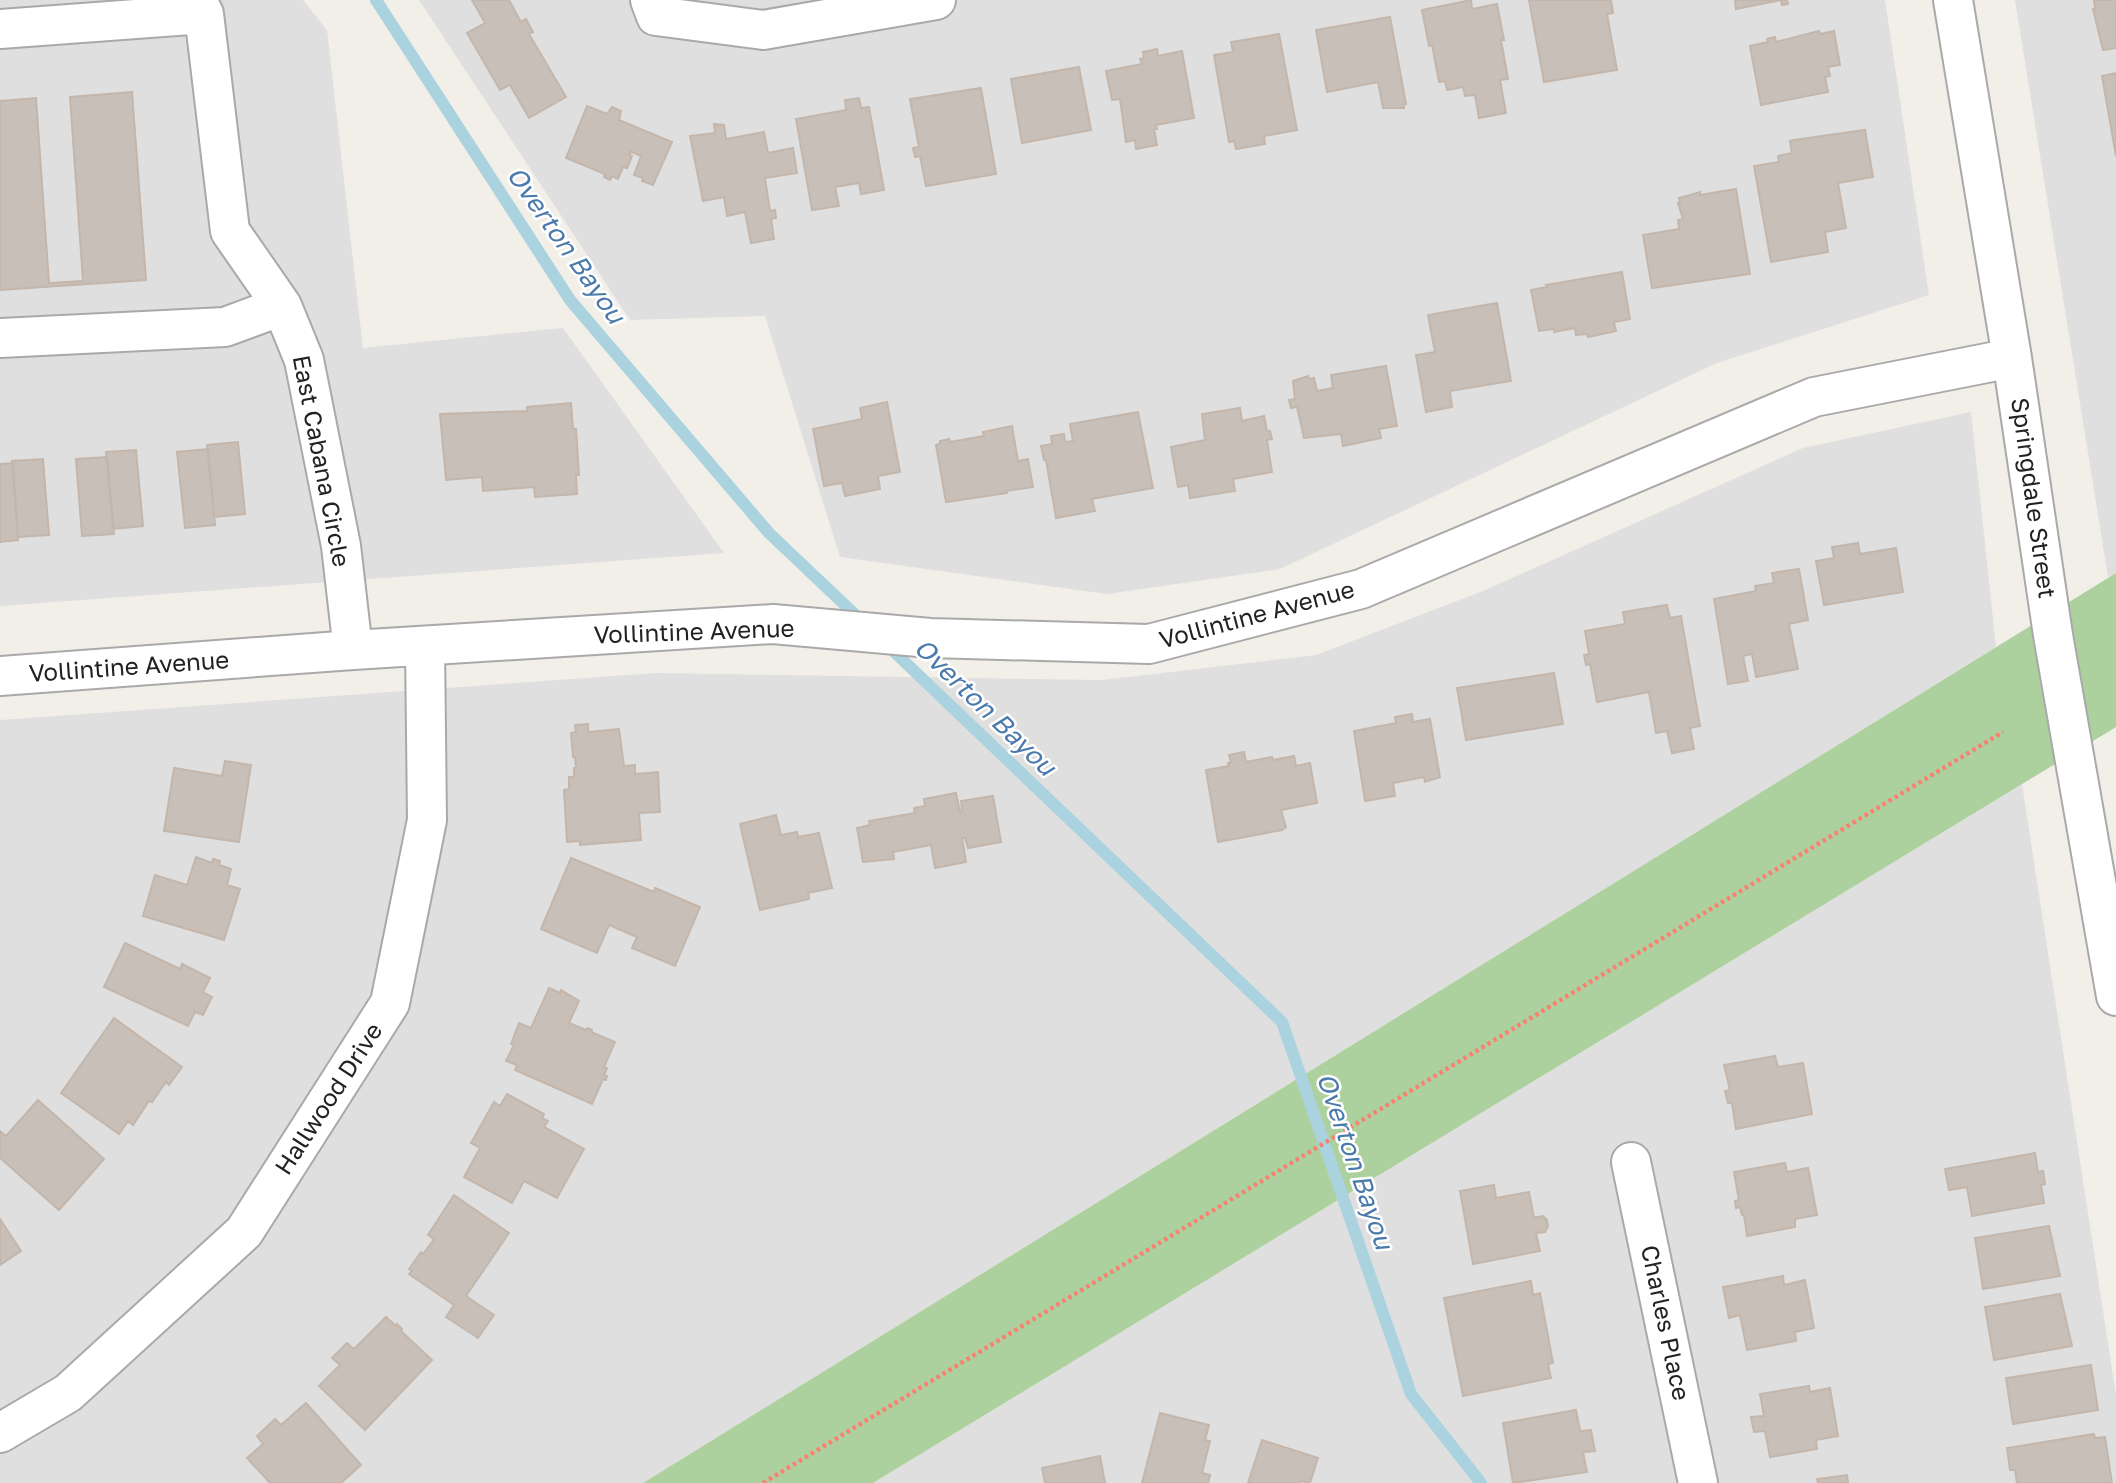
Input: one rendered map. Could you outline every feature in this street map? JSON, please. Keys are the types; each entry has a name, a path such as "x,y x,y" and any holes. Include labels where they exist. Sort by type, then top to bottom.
{"street":[{"path":"653,8 763,30 936,0"},
{"name":"Springdale Street","path":"1953,0 2012,358 2053,635 2115,985"},
{"path":"0,29 201,7"},
{"name":"East Cabana Circle","path":"201,7 230,231 282,306 304,360 341,546 353,650"},
{"path":"0,338 225,327 282,306"},
{"name":"Vollintine Avenue","path":"0,676 353,650 773,624 930,638 1149,644 1361,589 1814,397 2012,358"},
{"name":"Hallwood Drive","path":"0,1433 68,1393 244,1232 390,1003 427,820 425,646"},
{"name":"Charles Place","path":"1631,1162 1698,1483"}],"path":[{"path":"764,1483 2003,732"}],"shaded area":[{"path":"0,0 303,0 327,30 363,348 563,328 724,553 0,606"},
{"path":"419,0 1885,0 1929,295 1717,363 1280,569 1107,594 840,557 765,316 630,320"},
{"path":"2015,0 2116,0 2116,573 2108,577"},
{"path":"1971,412 1996,647 643,1483 0,1483 0,720 656,673 1102,680 1316,655 1483,591 1803,448"},
{"path":"2022,784 2116,1395 2116,1483 873,1483"}],"green space":[{"path":"2116,573 2116,727 873,1483 643,1483"}],"building":[{"path":"472,0 509,0 521,22 526,19 533,32 529,34 566,97 529,118 510,85 500,90 467,33 485,23"},
{"path":"1471,0 1472,9 1497,4 1508,79 1500,80 1506,113 1479,118 1475,95 1465,96 1463,87 1447,90 1445,81 1439,82 1422,10"},
{"path":"1529,0 1611,0 1613,13 1607,14 1617,70 1544,82"},
{"path":"1735,0 1781,0 1736,9"},
{"path":"2094,0 2116,0 2116,48 2103,50 2093,9"},
{"path":"1390,17 1406,104 1404,108 1383,108 1378,82 1327,92 1316,30"},
{"path":"1819,31 1820,34 1834,31 1840,65 1828,67 1830,76 1825,77 1828,92 1761,105 1750,46 1768,42 1767,39 1775,37 1776,42"},
{"path":"1279,34 1297,130 1264,136 1265,144 1236,149 1234,141 1229,142 1214,55 1233,52 1231,42"},
{"path":"1157,49 1158,56 1182,51 1194,118 1156,125 1157,129 1154,129 1157,145 1136,149 1135,140 1126,142 1120,99 1112,100 1106,71 1142,64 1140,59 1144,58 1143,52"},
{"path":"1079,67 1091,130 1022,143 1011,79"},
{"path":"2116,73 2116,156 2102,76"},
{"path":"981,88 996,174 926,186 920,156 915,157 913,148 919,147 910,99"},
{"path":"132,92 146,280 0,290 0,101 36,98 49,283 83,281 70,97"},
{"path":"859,98 861,108 869,107 884,190 861,194 859,183 835,187 839,206 812,210 796,119 846,110 845,100"},
{"path":"587,106 607,114 612,107 621,111 619,120 672,142 653,185 634,175 641,156 630,151 632,156 627,168 623,167 618,179 612,176 610,180 604,177 605,174 566,158"},
{"path":"714,124 724,125 726,139 764,132 768,153 793,148 797,173 765,178 770,211 775,210 776,218 771,219 774,239 751,243 745,212 727,216 724,197 703,201 690,136 715,133"},
{"path":"1865,130 1873,177 1838,183 1846,228 1825,232 1828,252 1771,262 1754,166 1779,162 1778,156 1792,153 1790,141"},
{"path":"1736,189 1750,274 1652,288 1643,235 1679,229 1678,220 1683,219 1679,198 1700,192 1700,195"},
{"path":"1622,272 1630,319 1614,322 1616,331 1588,337 1587,334 1576,335 1575,328 1554,332 1554,329 1539,331 1531,290"},
{"path":"1497,303 1511,381 1450,391 1452,407 1426,412 1416,355 1435,352 1428,315"},
{"path":"1386,366 1397,426 1379,429 1381,438 1343,446 1341,434 1304,438 1297,407 1291,408 1289,400 1295,399 1293,381 1308,376 1309,379 1314,378 1317,391 1333,388 1331,375"},
{"path":"887,402 900,472 878,476 880,489 845,496 842,483 824,486 813,429 862,419 860,408"},
{"path":"571,403 573,429 576,429 579,475 576,475 577,494 535,497 534,487 483,491 482,477 446,480 440,414 527,411 527,407"},
{"path":"1240,408 1242,421 1264,416 1272,439 1267,440 1272,472 1233,479 1235,491 1190,498 1188,485 1178,487 1171,447 1205,440 1202,414"},
{"path":"1138,412 1153,488 1092,499 1095,511 1056,518 1041,446 1052,444 1051,436 1064,434 1065,442 1073,441 1070,424"},
{"path":"1012,426 1018,461 1028,459 1033,487 946,502 936,445 949,439 950,442 984,436 983,432"},
{"path":"238,442 245,514 214,517 207,445"},
{"path":"208,449 215,525 185,528 177,452"},
{"path":"136,450 143,526 113,529 106,452"},
{"path":"107,457 114,534 82,536 76,459"},
{"path":"43,459 49,535 18,537 12,461"},
{"path":"13,463 18,540 0,542 0,464"},
{"path":"1858,543 1860,554 1896,548 1903,592 1824,605 1816,561 1834,558 1832,547"},
{"path":"1799,569 1808,620 1789,624 1798,669 1756,677 1752,654 1743,656 1748,681 1728,684 1714,599 1756,591 1755,586 1774,583 1772,573"},
{"path":"1667,605 1670,618 1681,616 1700,726 1690,728 1694,749 1672,753 1667,731 1656,733 1649,692 1597,702 1590,664 1586,665 1584,655 1589,654 1585,631 1625,624 1623,612"},
{"path":"1554,673 1563,724 1466,740 1457,688"},
{"path":"1412,714 1413,722 1430,719 1440,777 1425,782 1424,777 1393,783 1395,796 1365,801 1354,731 1396,723 1395,717"},
{"path":"588,724 588,732 619,729 624,766 635,765 635,774 658,772 660,812 639,813 641,840 580,845 580,841 567,842 564,790 569,789 569,777 574,777 576,768 571,733 576,732 575,725"},
{"path":"1244,752 1246,762 1294,756 1296,766 1310,763 1317,803 1281,810 1286,827 1282,830 1218,842 1206,770 1229,766 1229,755"},
{"path":"225,761 251,765 239,842 164,831 174,768 222,776"},
{"path":"956,793 960,812 961,801 993,796 1001,842 968,848 965,838 962,838 966,862 935,868 931,845 893,852 894,859 863,862 857,828 870,825 869,821 915,813 914,808 925,806 924,799"},
{"path":"776,815 781,835 797,832 798,837 819,833 832,888 808,893 809,899 760,910 740,824"},
{"path":"196,857 212,863 213,859 220,861 219,865 231,869 227,885 240,889 224,940 143,916 155,875 187,885"},
{"path":"571,858 654,892 655,888 700,907 675,966 632,948 637,937 609,925 597,953 541,929"},
{"path":"125,943 180,969 182,964 210,978 203,992 212,997 203,1015 195,1012 188,1026 104,987"},
{"path":"549,988 560,993 561,990 579,1001 569,1023 586,1030 588,1028 591,1032 615,1042 604,1067 607,1068 604,1075 607,1076 606,1080 603,1079 592,1104 515,1070 517,1065 506,1061 514,1045 511,1044 519,1023 531,1028"},
{"path":"114,1018 182,1067 169,1085 166,1082 152,1102 149,1101 133,1125 128,1121 119,1134 61,1093"},
{"path":"1775,1056 1778,1067 1803,1063 1812,1114 1736,1129 1732,1103 1728,1103 1725,1091 1730,1090 1724,1065"},
{"path":"507,1094 544,1114 542,1118 548,1121 544,1127 584,1149 557,1198 524,1181 512,1203 464,1177 480,1148 471,1143 494,1102 500,1106"},
{"path":"38,1100 104,1159 59,1210 0,1158 0,1131 6,1136"},
{"path":"2035,1153 2038,1172 2043,1171 2045,1184 2041,1185 2044,1203 1972,1216 1967,1187 1949,1190 1945,1169"},
{"path":"1785,1163 1787,1172 1808,1168 1817,1215 1795,1219 1795,1227 1747,1236 1744,1215 1740,1207 1736,1208 1735,1201 1739,1200 1734,1172"},
{"path":"1494,1185 1496,1198 1529,1192 1534,1218 1543,1216 1548,1226 1545,1232 1536,1233 1540,1251 1473,1264 1460,1191"},
{"path":"454,1195 509,1233 466,1296 494,1315 478,1338 446,1317 454,1305 409,1274 412,1271 409,1269 421,1252 423,1254 434,1239 428,1235"},
{"path":"0,1219 21,1251 0,1265"},
{"path":"2049,1226 2060,1276 1983,1289 1975,1238"},
{"path":"1783,1276 1784,1285 1805,1280 1814,1328 1795,1332 1796,1341 1747,1350 1740,1315 1729,1318 1723,1287"},
{"path":"1531,1281 1533,1295 1540,1293 1553,1363 1548,1364 1551,1378 1463,1396 1444,1298"},
{"path":"2060,1294 2072,1346 1994,1360 1985,1307"},
{"path":"386,1317 396,1326 397,1324 432,1360 365,1430 319,1386 340,1365 332,1358 347,1343 354,1349"},
{"path":"2091,1365 2098,1410 2013,1424 2006,1378"},
{"path":"1809,1386 1810,1392 1830,1388 1838,1436 1816,1440 1817,1449 1770,1457 1765,1431 1754,1432 1751,1417 1764,1416 1760,1394"},
{"path":"306,1403 361,1465 341,1483 270,1483 247,1458 263,1444 257,1436 275,1419 281,1425"},
{"path":"1576,1410 1580,1431 1591,1430 1595,1451 1583,1452 1587,1472 1513,1483 1503,1423"},
{"path":"1160,1413 1209,1425 1205,1440 1210,1441 1202,1473 1210,1475 1208,1483 1142,1483"},
{"path":"2094,1434 2095,1438 2105,1437 2112,1483 2017,1483 2015,1470 2010,1470 2007,1448"},
{"path":"1262,1440 1318,1458 1310,1483 1248,1483"},
{"path":"1100,1456 1105,1483 1045,1483 1042,1468"},
{"path":"1847,1475 1848,1483 1818,1483 1817,1479"}],"waterway":[{"name":"Overton Bayou","path":"376,0 570,300 769,533 864,623"},
{"name":"Overton Bayou","path":"887,645 1282,1022 1411,1394 1481,1483"}]}
